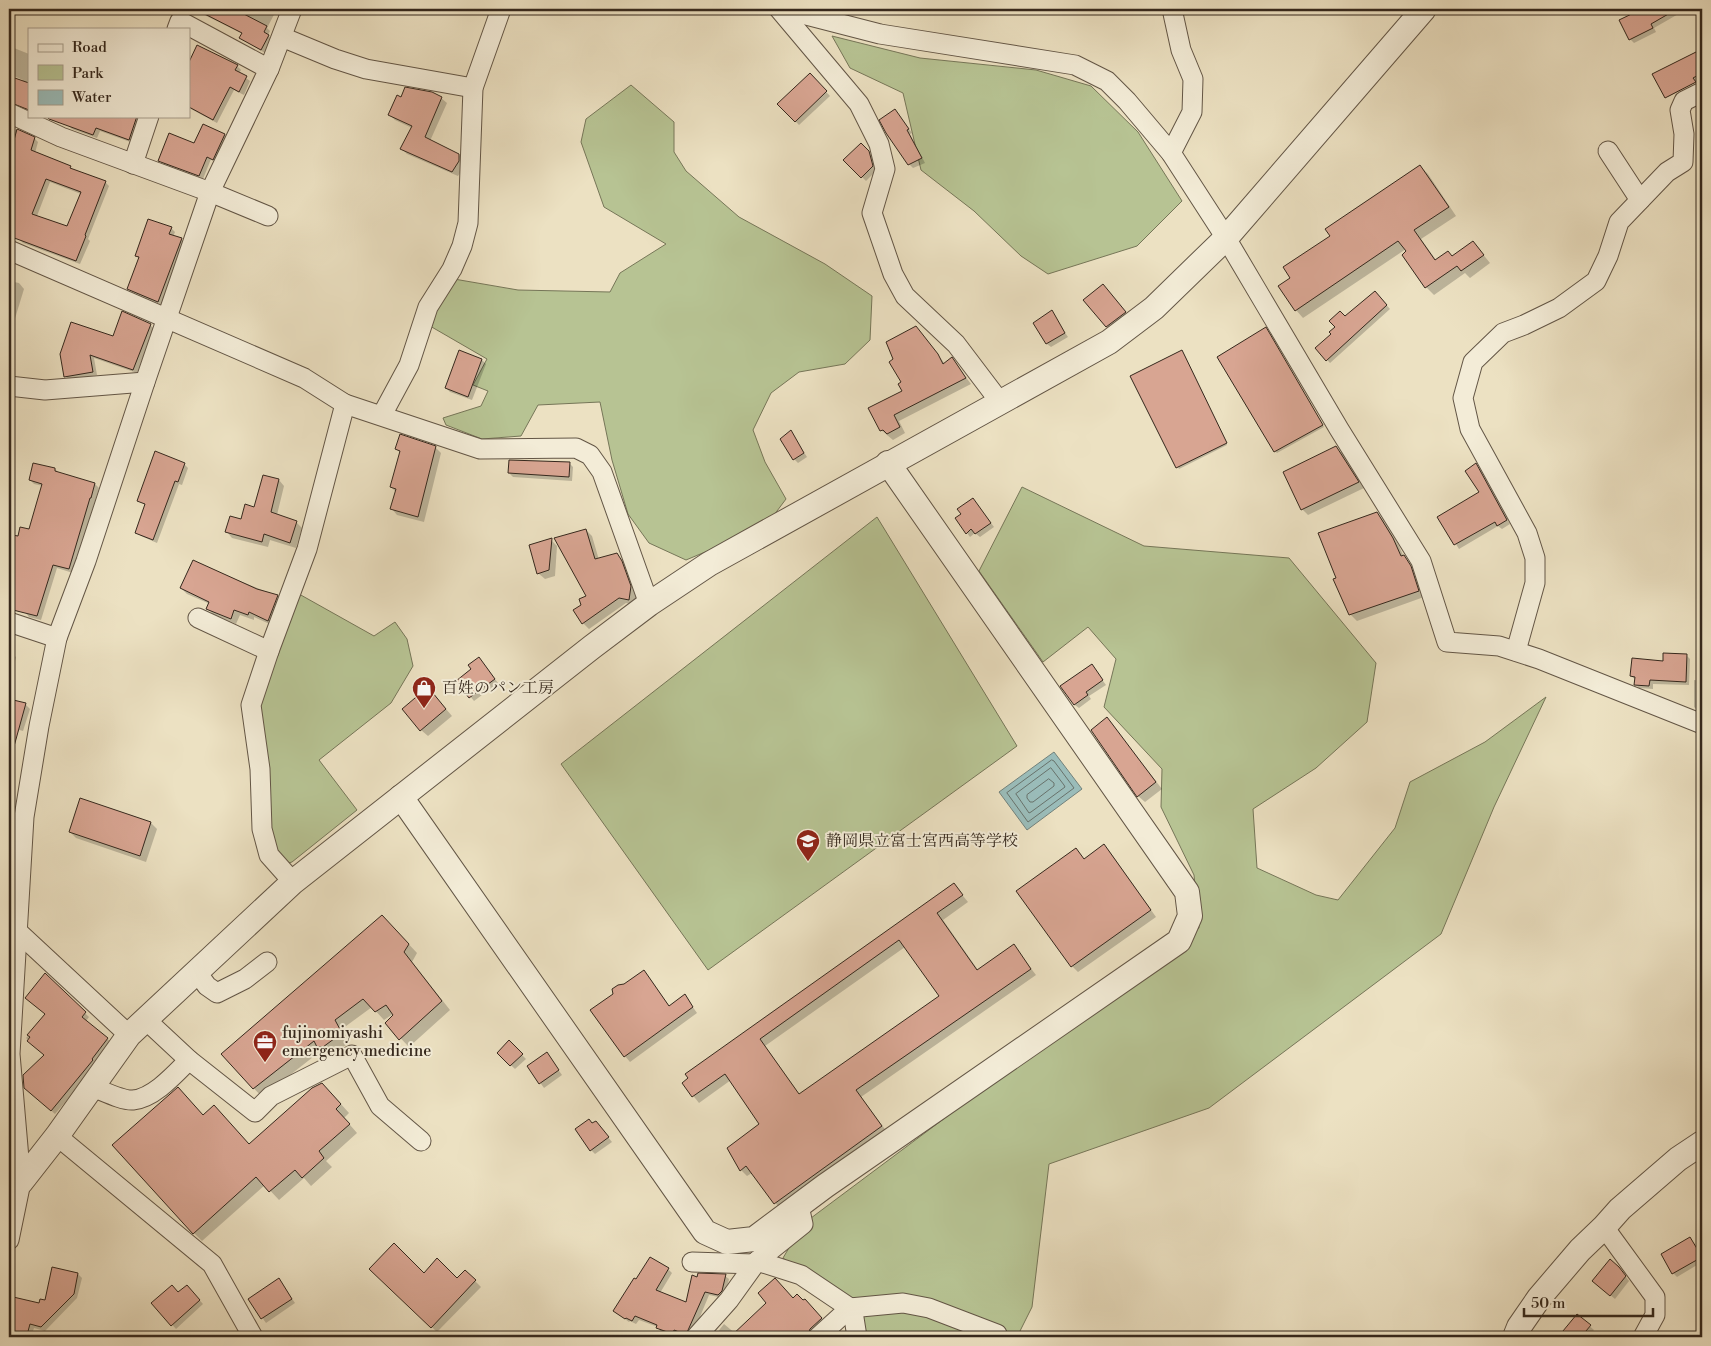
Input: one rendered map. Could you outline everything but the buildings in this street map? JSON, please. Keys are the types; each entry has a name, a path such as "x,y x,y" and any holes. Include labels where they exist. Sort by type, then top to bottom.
{"street":[{"path":"9,1240 15,1187 10,1054 24,817 39,726 57,638 86,561 210,192 269,69 292,9"},
{"path":"382,415 409,365 428,307 452,269 462,246 468,223 473,88 502,9"},
{"path":"781,9 880,34 1075,65 1107,82 1172,152 1226,238 1339,429 1421,561 1447,642 1499,646 1516,651 1702,724"},
{"path":"781,9 859,104 879,144 885,169 872,212 894,274 905,296 956,344 1000,402"},
{"path":"1172,9 1182,50 1193,79 1192,112 1172,152"},
{"path":"15,1187 58,1136 65,1123 137,1027 196,971 293,882 649,604 709,564 1109,342 1154,308 1226,238 1424,9"},
{"path":"177,28 180,21 269,69"},
{"path":"282,37 366,70 473,88"},
{"path":"1516,651 1534,583 1535,558 1526,533 1470,429 1463,398 1473,362 1503,333 1559,308 1596,281 1608,256 1619,222 1667,172 1683,162 1684,134 1680,110 1684,101 1702,92"},
{"path":"9,113 61,137 210,192 268,216"},
{"path":"133,164 148,118"},
{"path":"1608,151 1640,200"},
{"path":"9,250 304,378 345,404 480,449 576,448 590,455 602,472 649,604"},
{"path":"9,386 45,390 145,382"},
{"path":"293,882 269,855 262,828 260,769 251,705 307,549 345,404"},
{"path":"401,798 705,1232 726,1242 754,1239 1179,941 1190,916 1187,892 888,463"},
{"path":"198,618 269,651"},
{"path":"9,622 57,638"},
{"path":"17,931 137,1027 189,1060 255,1112 271,1096 352,1055 380,1106 421,1141"},
{"path":"196,971 207,986 217,993 245,979 266,962"},
{"path":"92,1088 132,1100 143,1097 161,1087 189,1060"},
{"path":"58,1136 212,1264 253,1337"},
{"path":"1515,1337 1519,1327 1539,1298 1580,1250 1620,1210 1671,1166 1702,1143"},
{"path":"696,1337 729,1300 756,1262 803,1224 799,1206"},
{"path":"1604,1227 1655,1298 1655,1315 1643,1337"},
{"path":"692,1262 756,1262 802,1275 850,1308 854,1318 857,1337"},
{"path":"818,1337 850,1308 903,1303 929,1308 997,1334 998,1337"}],"green space":[{"path":"832,36 920,58 1036,70 1091,86 1138,132 1182,201 1137,246 1048,274 1021,256 974,211 921,170 903,93 850,68"},
{"path":"631,85 674,122 674,152 686,171 739,217 825,264 872,296 870,340 845,364 799,372 771,393 753,430 765,462 786,499 765,527 686,560 649,543 628,514 612,460 600,402 538,405 521,436 482,439 446,425 443,418 481,406 488,391 473,385 487,359 430,326 440,296 454,279 518,290 610,292 620,273 666,244 604,207 581,142 586,119"},
{"path":"1022,487 1144,546 1289,558 1376,663 1367,722 1316,768 1253,809 1257,868 1316,895 1338,900 1395,828 1410,782 1485,742 1546,697 1494,807 1441,934 1209,1108 1049,1164 1032,1307 1017,1337 856,1337 850,1308 783,1258 803,1224 1199,928 1194,875 1161,807 1162,769 1104,707 1116,659 1088,627 1043,662 979,571"},
{"path":"877,517 1017,746 708,970 561,764"},
{"path":"299,594 374,636 395,622 407,639 413,666 391,703 319,760 357,810 292,862 285,864 274,852 267,812 257,707"}],"water":[{"path":"1054,752 1082,789 1027,830 999,792"}],"place":[{"name":"百姓のパン工房","path":"424,709"},
{"name":"静岡県立富士宮西高等学校","path":"808,862"},
{"name":"fujinomiyashi emergency medicine","path":"265,1063"}]}
